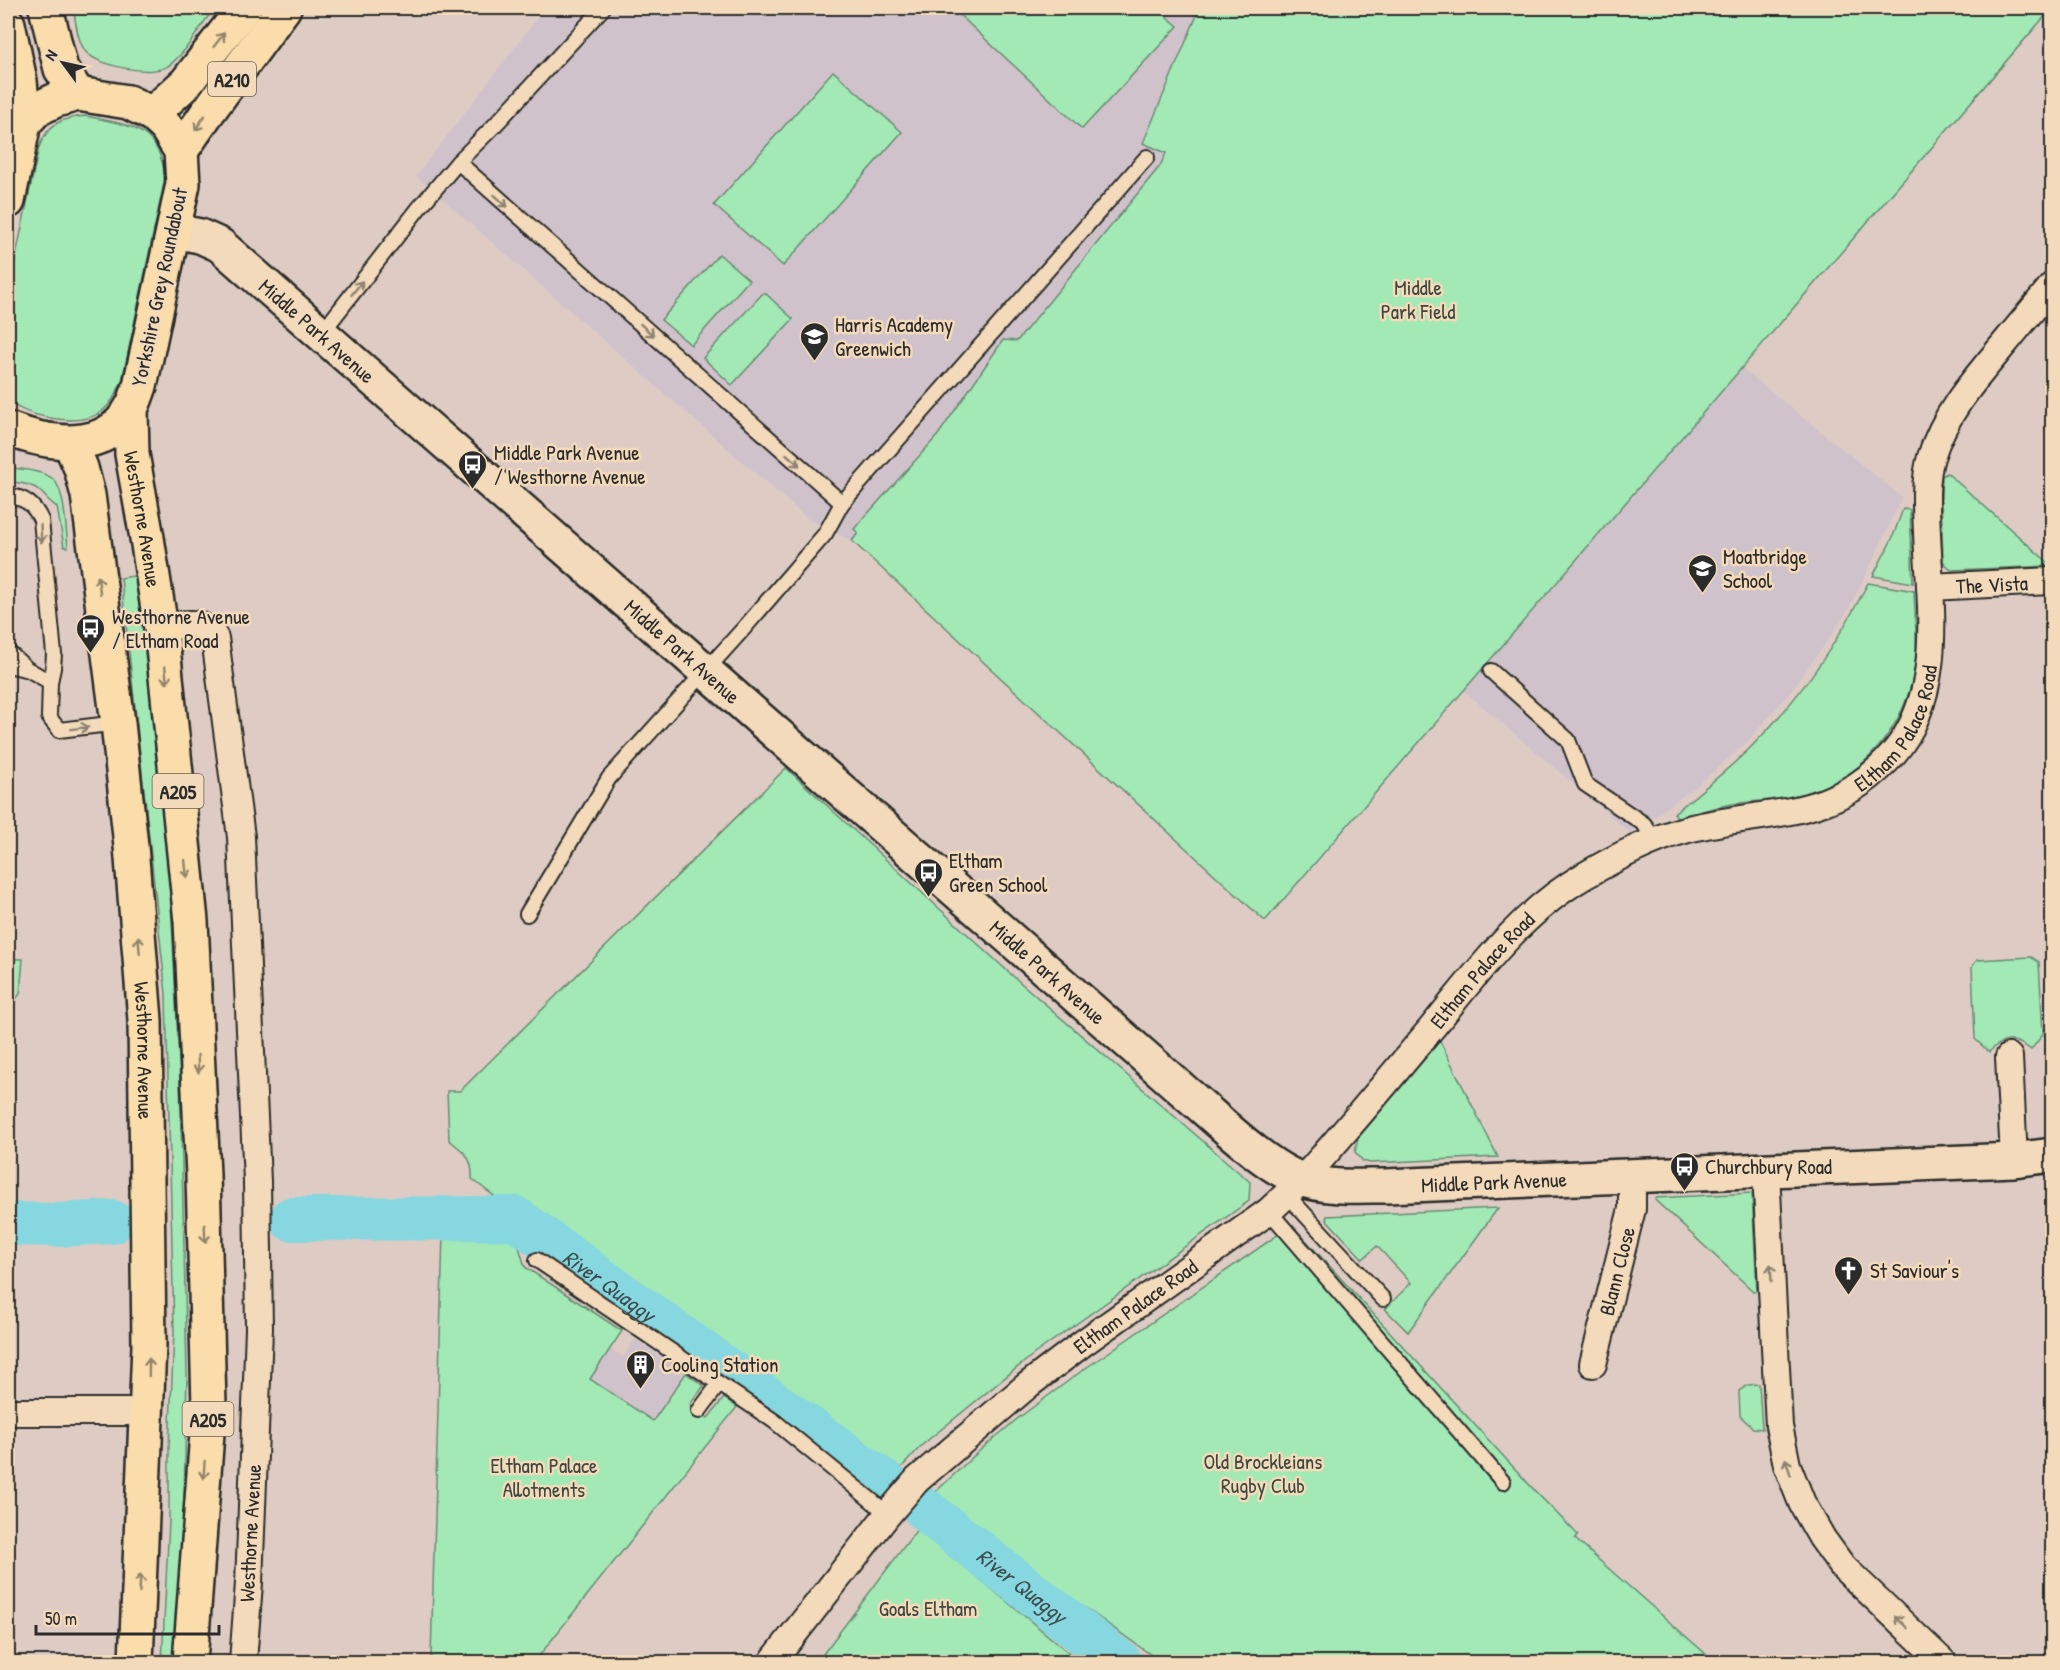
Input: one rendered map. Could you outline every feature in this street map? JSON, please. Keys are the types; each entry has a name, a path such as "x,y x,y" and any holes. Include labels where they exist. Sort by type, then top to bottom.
{"main road":[{"path":"46,8 61,69 78,94"},
{"name":"A210","path":"152,114 186,83 244,8"},
{"name":"A210","path":"181,151 284,8"},
{"path":"8,201 24,123 14,82 9,40"},
{"name":"Yorkshire Grey Roundabout","path":"8,429 22,435 70,443 92,440 110,431 131,410 140,386 183,184 181,151 166,127 152,114 128,102 78,94 56,100 37,109 24,123"},
{"name":"Westhorne Avenue","path":"131,410 132,454 147,538 172,627 191,921 203,1175 209,1406 190,1662"},
{"name":"Westhorne Avenue","path":"70,443 81,468 88,495 131,846 145,1020 149,1345 136,1662"}],"street":[{"name":"Middle Park Avenue","path":"174,231 200,236 220,245 1185,1092 1280,1169 1286,1195 1335,1185 1385,1186 1632,1177 2014,1160 2052,1155"},
{"name":"Eltham Palace Road","path":"772,1662 917,1480 1037,1378 1286,1195 1495,951 1532,914 1580,878 1630,851 1714,823 1805,809 1840,795 1870,777 1895,752 1914,722 1927,688 1931,654 1925,497 1932,456 1946,421 1960,396 2052,286"},
{"name":"The Vista","path":"1930,587 2052,581"},
{"name":"Westhorne Avenue","path":"172,627 196,624 208,628 215,638 241,837 257,1181 259,1329 249,1583 243,1662"},
{"path":"2009,1057 2014,1160"},
{"path":"1766,1171 1779,1426 1786,1466 1802,1503 1822,1538 1843,1567 1943,1662"},
{"name":"Blann Close","path":"1593,1364 1632,1209 1632,1177"},
{"path":"8,1412 148,1412"}],"lane":[{"path":"321,334 419,208 458,162 603,8"},
{"path":"528,914 609,778 825,534 842,503 1147,157"},
{"path":"458,162 842,503"},
{"path":"8,495 25,499 41,520 54,654 49,717 59,730 117,723"},
{"path":"8,652 28,670 50,682"},
{"path":"8,665 28,670"},
{"path":"1491,671 1568,740 1585,784 1644,824 1655,841"},
{"path":"1286,1195 1383,1299"},
{"path":"1286,1195 1503,1482"},
{"path":"537,1260 774,1421 888,1514"},
{"path":"699,1411 719,1384"}],"shaded area":[{"name":"Harris Academy Greenwich","path":"545,8 1231,8 1160,166 852,541 809,520 416,176"},
{"name":"Moatbridge School","path":"1742,368 1902,497 1847,612 1788,695 1747,742 1697,786 1631,833 1464,691"},
{"path":"635,1339 686,1373 653,1421 590,1379 610,1348 623,1357"}],"green space":[{"path":"73,8 214,8 187,47 168,66 160,69 138,70 102,62 86,52 79,37"},
{"path":"952,8 1156,8 1178,26 1082,129"},
{"name":"Middle Park Field","path":"1200,8 2052,8 1265,921 852,541 858,533 854,529 938,435 1003,340 1017,341 1160,166 1166,153 1143,143"},
{"path":"833,71 902,132 783,266 714,205"},
{"path":"86,116 128,126 149,138 162,161 165,178 122,381 111,402 101,412 91,417 67,420 40,416 8,401 8,293 39,147 47,132 57,123 70,118"},
{"path":"719,254 749,280 691,345 661,320"},
{"path":"764,292 793,319 732,385 703,358"},
{"path":"8,467 43,474 57,484 66,522 68,547 64,547 57,507 33,486 8,481"},
{"path":"1947,473 2052,566 1951,570 1943,561 1941,497 1942,476"},
{"path":"1903,509 1910,510 1913,583 1873,576 1892,539"},
{"path":"140,575 165,785 180,1080 187,1374 180,1662 162,1662 169,1521 169,1448 174,1332 166,994 121,578"},
{"path":"1868,583 1914,591 1916,625 1912,682 1898,718 1876,750 1847,775 1812,792 1727,805 1678,818 1674,813 1742,756 1785,710 1816,670 1844,627"},
{"path":"786,768 1014,977 1250,1182 1249,1201 1034,1354 922,1445 890,1480 517,1214 472,1179 467,1156 449,1140 447,1091 460,1091"},
{"path":"2031,957 2039,962 2043,1034 2031,1050 2020,1043 2009,1041 1999,1044 1989,1052 1975,1039 1972,967 1977,960"},
{"path":"8,959 23,959 20,994 8,1009"},
{"path":"1440,1041 1498,1157 1370,1163 1363,1161 1355,1152 1358,1138"},
{"path":"1752,1193 1757,1291 1753,1291 1655,1198"},
{"path":"1498,1208 1408,1332 1385,1309 1411,1283 1377,1246 1363,1259 1326,1219 1327,1216"},
{"name":"Old Brockleians Rugby Club","path":"1292,1225 1578,1535 1575,1539 1715,1662 1161,1662 930,1497 1017,1419 1083,1370"},
{"name":"Eltham Palace Allotments","path":"513,1227 525,1267 622,1331 590,1379 653,1421 686,1373 704,1386 690,1404 708,1418 724,1398 737,1407 535,1661 431,1658 443,1233"},
{"path":"1759,1384 1762,1429 1753,1428 1740,1416 1739,1391 1748,1385"},
{"name":"Goals Eltham","path":"918,1528 1080,1662 817,1662"}],"waterway":[{"name":"River Quaggy","path":"291,1219 515,1218 887,1484"},
{"name":"River Quaggy","path":"8,1224 55,1225 112,1222"},
{"name":"River Quaggy","path":"925,1510 1120,1662"}],"place":[{"name":"Harris Academy Greenwich","path":"814,362"},
{"name":"Middle Park Avenue / Westhorne Avenue","path":"473,490"},
{"name":"Moatbridge School","path":"1702,594"},
{"name":"Westhorne Avenue / Eltham Road","path":"91,654"},
{"name":"Eltham Green School","path":"928,898"},
{"name":"Churchbury Road","path":"1684,1192"},
{"name":"St Saviour's","path":"1849,1296"},
{"name":"Cooling Station","path":"640,1390"}]}
